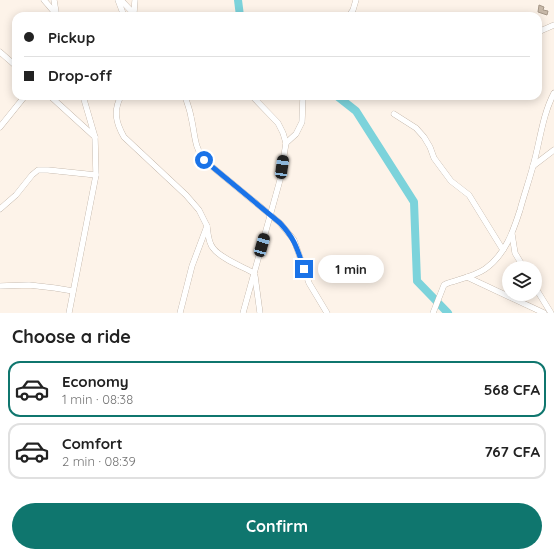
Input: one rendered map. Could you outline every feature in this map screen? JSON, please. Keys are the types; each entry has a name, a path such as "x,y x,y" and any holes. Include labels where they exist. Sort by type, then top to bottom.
{"street":[{"path":"44,0 54,12"},
{"path":"54,0 56,12"},
{"path":"120,0 133,12"},
{"path":"120,0 123,12"},
{"path":"135,0 135,12"},
{"path":"352,12 356,0"},
{"path":"542,30 554,25"},
{"path":"0,52 12,62"},
{"path":"432,313 444,286 448,283 484,270 503,250 512,233 533,166 542,126 554,93"},
{"path":"0,127 23,100"},
{"path":"54,100 95,137"},
{"path":"69,313 96,175 95,137 84,100"},
{"path":"119,100 115,115 118,127 124,137 186,195 199,210 207,226 213,249 219,254 254,273"},
{"path":"186,100 191,116 196,148 199,154 204,160 271,216 294,240 309,283 327,313"},
{"path":"244,313 280,180 286,143 278,123 256,100"},
{"path":"286,143 296,134 302,122 303,100"},
{"path":"394,114 416,128 424,137 434,158 450,181 469,195 503,250"},
{"path":"533,166 554,150"},
{"path":"0,209 16,195 32,175 38,170 96,175"},
{"path":"180,313 192,266 207,226"},
{"path":"512,233 515,253 520,261"},
{"path":"254,273 260,313"},
{"path":"467,277 544,313"},
{"path":"0,286 29,285 73,291"},
{"path":"542,298 551,313"}],"building":[{"path":"539,5 544,7 543,10 548,11 547,15 542,12 538,12"}],"waterway":[{"path":"238,0 240,12"},
{"path":"342,100 356,111 414,202 417,281 448,313"}],"route":[{"path":"204,160 280,223 294,240 304,269"}]}
